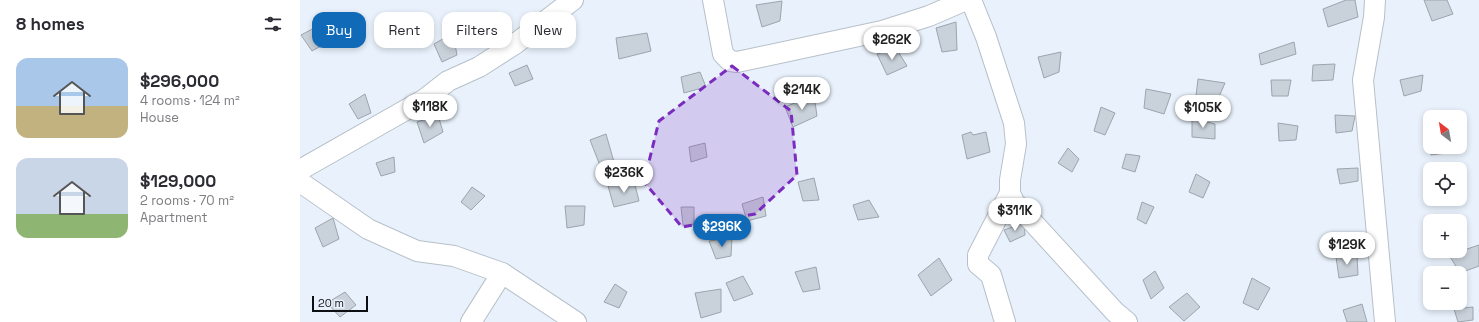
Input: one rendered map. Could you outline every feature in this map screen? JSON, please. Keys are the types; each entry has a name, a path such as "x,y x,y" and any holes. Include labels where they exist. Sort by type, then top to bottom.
{"street":[{"path":"300,170 425,99 448,81 479,67 515,44 573,0"},
{"path":"713,0 723,54 730,61 737,62 882,30 929,16 966,0"},
{"path":"971,0 1014,123 1016,144 1010,180 1010,193 978,255 978,264 991,275 1005,322"},
{"path":"1374,0 1374,17 1363,80 1385,322"},
{"path":"300,182 368,228 417,251 454,256 502,273 576,322"},
{"path":"1010,193 1019,207 1127,322"},
{"path":"471,322 502,273"}],"highlighted area":[{"path":"732,66 791,111 797,175 755,214 682,227 644,182 659,121"}],"building":[{"path":"1346,0 1355,0 1358,17 1328,27 1323,9"},
{"path":"1424,0 1447,0 1453,14 1432,21"},
{"path":"782,1 780,21 762,27 756,5"},
{"path":"956,22 957,50 942,52 936,28"},
{"path":"312,29 312,48 317,48 312,51 301,35"},
{"path":"647,33 651,51 619,59 616,38"},
{"path":"442,39 442,48 456,48 457,55 442,62 434,44"},
{"path":"1294,42 1296,54 1261,65 1259,54"},
{"path":"896,48 907,66 887,75 877,54"},
{"path":"1061,52 1059,72 1044,78 1038,57"},
{"path":"1335,64 1333,80 1312,81 1313,65"},
{"path":"527,65 533,79 515,86 509,73"},
{"path":"700,72 706,87 684,93 681,77"},
{"path":"1423,75 1421,91 1404,96 1400,80"},
{"path":"1198,79 1225,83 1218,99 1196,96"},
{"path":"1271,80 1291,80 1288,96 1272,96"},
{"path":"1146,89 1171,94 1164,114 1144,108"},
{"path":"365,94 371,113 358,119 349,104"},
{"path":"814,95 817,116 793,127 785,107"},
{"path":"1101,107 1115,113 1105,135 1094,131"},
{"path":"438,115 443,132 424,143 417,122"},
{"path":"1335,115 1355,116 1352,131 1336,133"},
{"path":"1192,118 1215,124 1215,139 1192,137"},
{"path":"1278,123 1298,126 1296,140 1279,141"},
{"path":"971,132 973,135 986,132 990,152 967,159 962,135"},
{"path":"606,134 614,162 601,168 590,140"},
{"path":"705,143 707,157 691,162 689,147"},
{"path":"1068,148 1079,159 1072,172 1058,163"},
{"path":"1126,154 1140,156 1135,172 1122,168"},
{"path":"394,157 395,172 381,176 376,163"},
{"path":"1358,168 1358,181 1340,184 1337,169"},
{"path":"1196,174 1210,182 1203,198 1189,192"},
{"path":"814,178 819,200 803,201 798,182"},
{"path":"634,181 639,201 614,207 608,186"},
{"path":"472,187 485,196 471,210 461,202"},
{"path":"763,197 766,216 747,221 742,204"},
{"path":"869,200 879,217 858,220 853,205"},
{"path":"1142,202 1154,207 1146,224 1137,219"},
{"path":"565,206 585,206 584,225 567,228"},
{"path":"681,207 694,207 694,225 683,225"},
{"path":"333,218 339,239 323,247 315,228"},
{"path":"1024,223 1025,235 1010,242 1004,230"},
{"path":"732,238 731,256 716,259 709,241"},
{"path":"1479,245 1479,266 1467,270 1467,266 1456,266 1451,258 1467,258 1467,249"},
{"path":"1357,255 1358,275 1339,278 1336,257"},
{"path":"939,258 952,280 931,296 918,275"},
{"path":"816,267 820,289 803,292 795,272"},
{"path":"1155,271 1164,288 1151,299 1143,280"},
{"path":"743,276 753,294 734,301 726,283"},
{"path":"1252,278 1270,288 1258,310 1243,303"},
{"path":"615,284 627,292 619,308 604,302"},
{"path":"721,289 721,312 701,318 695,293"},
{"path":"345,292 356,305 340,317 327,303"},
{"path":"1187,293 1200,307 1184,321 1169,307"},
{"path":"1362,304 1367,322 1347,322 1343,310"},
{"path":"1473,307 1473,320 1458,322 1454,310 1467,310 1467,308"}]}
